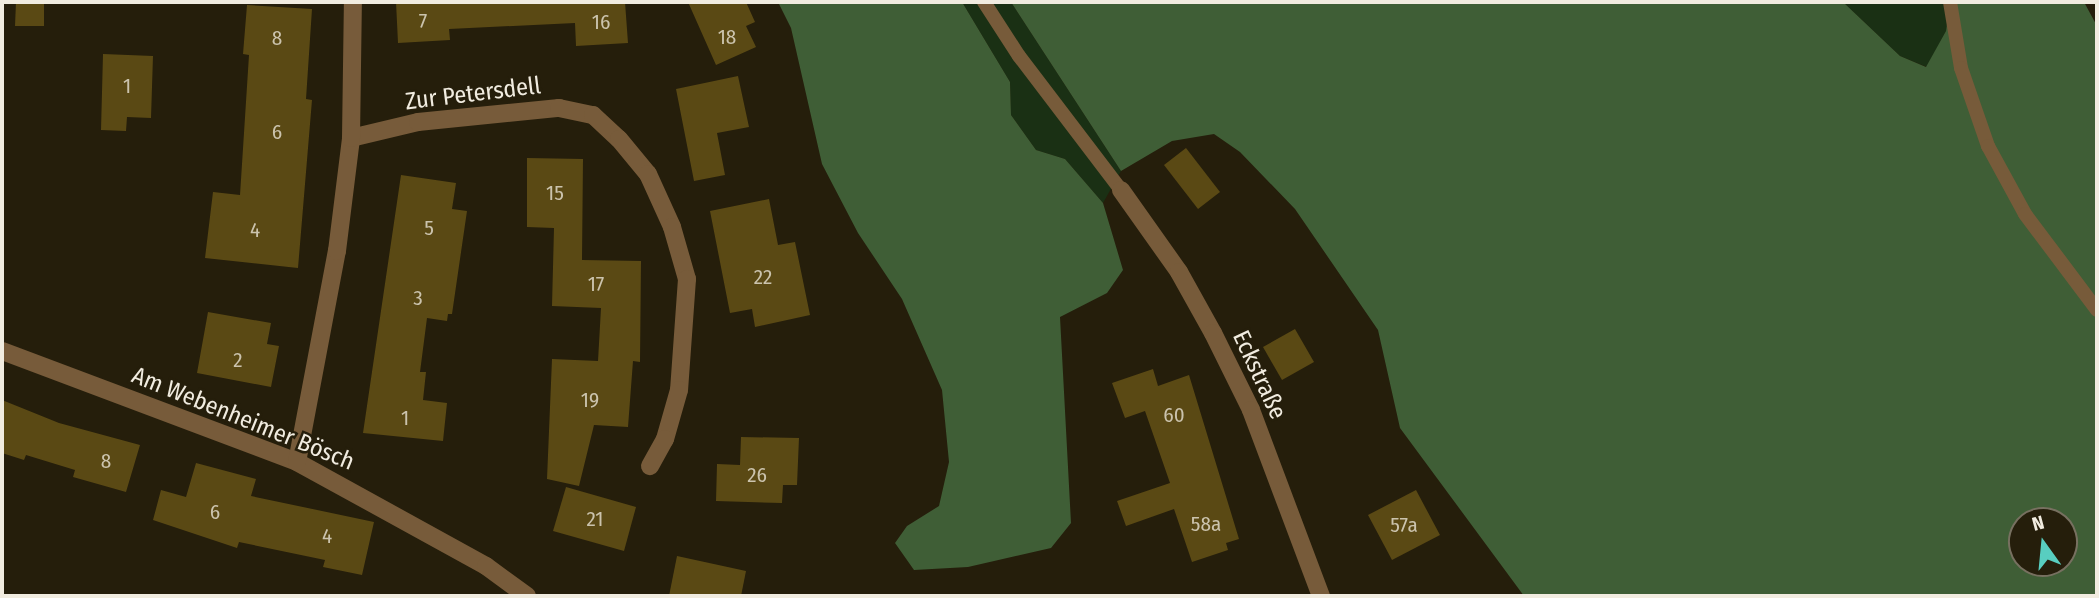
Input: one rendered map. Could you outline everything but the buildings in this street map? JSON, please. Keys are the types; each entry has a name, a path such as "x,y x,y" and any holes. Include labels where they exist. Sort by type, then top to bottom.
{"street":[{"path":"297,462 337,251 351,138 354,2"},
{"name":"Zur Petersdell","path":"351,138 418,122 559,108 593,116 619,139 648,174 672,227 687,279 679,390 665,439 650,466"},
{"name":"Eckstraße","path":"1121,190 1179,272 1251,410 1321,596"},
{"name":"Am Webenheimer Bösch","path":"2,351 297,462 390,510 486,566 527,596"}],"lane":[{"path":"984,2 1019,56 1121,190"},
{"path":"1950,2 1961,68 1988,146 2025,214 2097,310"}],"green space":[{"path":"778,2 962,2 1010,82 1011,115 1036,150 1065,159 1103,203 1123,270 1107,293 1060,317 1071,523 1051,548 968,567 914,570 895,543 907,526 939,506 949,462 942,390 902,299 858,233 822,164 791,28"},
{"path":"962,2 1011,2 1121,171 1103,203 1065,159 1036,150 1011,115 1010,82"},
{"path":"1011,2 1843,2 1900,56 1926,67 1946,31 1950,2 2084,2 2097,26 2097,596 1524,596 1400,428 1378,330 1295,209 1240,152 1214,134 1172,141 1121,171"},
{"path":"1843,2 1950,2 1946,31 1927,67 1900,56"}]}
